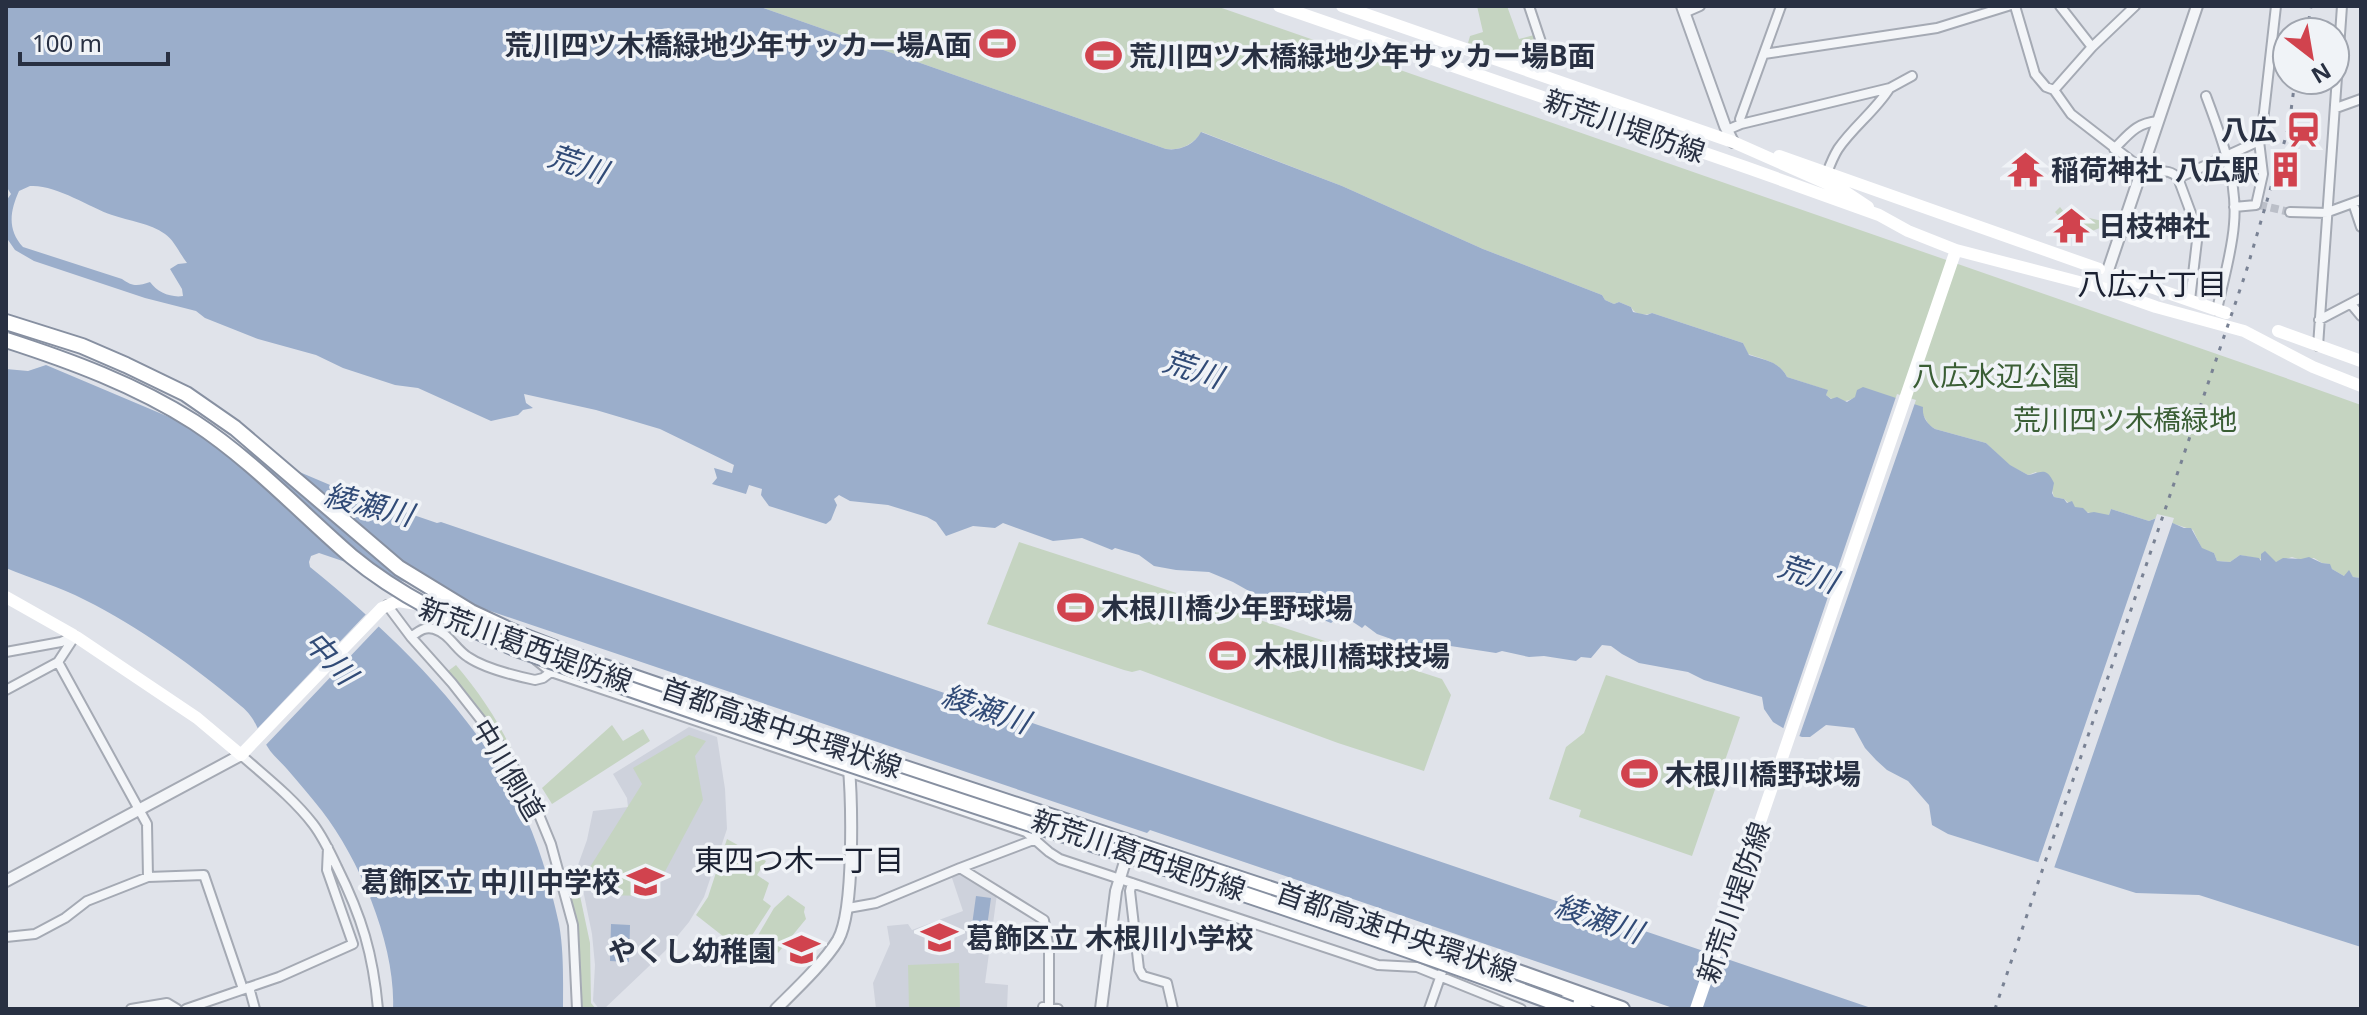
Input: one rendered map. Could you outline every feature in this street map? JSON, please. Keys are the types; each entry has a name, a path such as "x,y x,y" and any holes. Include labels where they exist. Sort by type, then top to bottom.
{"highway":[{"name":"首都高速中央環状線","path":"6,322 82,346 186,394 235,428 399,568 471,612 518,634 730,710 1473,956 1592,1005 1621,1009"},
{"name":"首都高速中央環状線","path":"6,340 113,379 196,423 249,464 353,557 387,582 424,606 514,648 786,742 1449,961 1571,1009"},
{"path":"1449,961 1551,1009"}],"main road":[{"name":"新荒川堤防線","path":"1279,6 1879,215"},
{"name":"新荒川堤防線","path":"1342,6 1360,9 1730,136 1752,151 1844,191 1908,231 1956,250 2102,288 2156,307 2244,331 2313,367 2361,386"},
{"name":"新荒川堤防線","path":"1752,151 1784,157 2099,269"},
{"name":"新荒川堤防線","path":"1696,1009 1956,250"},
{"path":"2116,275 2222,311"},
{"path":"2278,331 2361,361"},
{"path":"6,597 75,636 244,753"},
{"name":"新荒川葛西堤防線","path":"244,753 383,608 398,601 409,602 526,647 1545,994 1592,1005"}],"street":[{"path":"1529,6 1541,42"},
{"path":"1700,6 1683,10 1730,136 1741,124 1890,88 1912,76"},
{"path":"1741,124 1740,119 1781,6"},
{"path":"1764,54 1937,28 2008,6"},
{"path":"2015,6 2035,74 2046,87 2054,90 2071,114 2142,169 2149,172 2168,171 2178,178 2198,232 2190,300"},
{"path":"2060,6 2092,47"},
{"path":"2054,90 2092,47 2135,6"},
{"path":"2102,288 2197,6"},
{"path":"2234,207 2258,205 2263,174 2259,141 2276,6"},
{"path":"2318,346 2342,6"},
{"path":"1827,173 1840,146 1880,104 1890,88"},
{"path":"2206,96 2227,154 2234,207 2222,311"},
{"path":"2336,108 2361,99"},
{"path":"2114,149 2137,126 2158,121"},
{"path":"2178,178 2259,141"},
{"path":"2290,212 2328,212 2357,202 2361,227"},
{"path":"2319,320 2361,298"},
{"path":"2351,304 2361,316"},
{"name":"中川側道","path":"383,608 452,683 496,739 539,813 551,844 573,925 577,1009"},
{"path":"411,637 430,628 447,636 474,661 535,680 551,672"},
{"path":"6,652 61,642 75,636"},
{"path":"6,690 58,662 75,636"},
{"path":"526,647 551,672 1026,832 1060,859 1378,965 1417,967 1521,1009"},
{"path":"58,662 141,809 148,831 148,877"},
{"path":"6,881 244,753 312,824 328,847 368,939 378,1009"},
{"path":"783,1006 837,941 848,908 848,756"},
{"path":"848,908 876,903 960,868 1038,842 1047,823"},
{"path":"186,1009 279,977 353,944 327,870 328,847"},
{"path":"1101,1009 1108,940 1119,879 1129,850"},
{"path":"960,868 1044,920 1049,950 1050,1009"},
{"path":"6,937 35,934 65,918 87,901 148,877 204,875 255,1009"},
{"path":"1132,883 1130,891 1139,969 1143,976 1167,983 1173,1009"},
{"path":"1429,1009 1449,961"},
{"path":"131,1009 167,1003 177,1009"}],"shaded area":[{"name":"葛飾区立 中川中学校","path":"689,727 717,737 727,829 704,897 689,922 665,951 604,1009 599,1009 593,1001 595,965 592,934 578,865 593,811 628,807 627,798 613,774"},
{"name":"葛飾区立 木根川小学校","path":"960,871 997,894 985,983 1008,985 1007,1009 876,1009 873,983 890,944 887,926 908,924 912,930 963,911 951,875"}],"green space":[{"name":"荒川四ツ木橋緑地","path":"758,6 1216,6 2280,376 2361,405 2361,578 2353,577 2350,573 2344,576 2329,564 2314,558 2301,560 2292,557 2276,562 2240,555 2230,562 2217,561 2214,553 2202,549 2193,530 2156,518 2149,521 2111,509 2109,515 2079,509 2064,499 2054,497 2052,490 2036,472 2028,475 2009,465 1986,443 1935,429 1922,413 1856,397 1844,401 1833,400 1826,395 1827,390 1787,377 1775,364 1748,354 1743,343 1652,313 1637,313 1631,307 1619,302 1614,304 1602,295 1483,249 1342,186 1202,132 1186,146 1166,149"},
{"path":"1477,6 1507,6 1519,39 1534,35 1536,42 1525,46 1521,61 1468,43 1470,36 1483,32"},
{"path":"2060,207 2068,217 2080,216 2107,222 2107,225 2069,237 2064,220 2055,212"},
{"path":"1019,542 1442,679 1451,695 1424,771 1338,743 1140,670 1124,670 987,624"},
{"path":"456,665 495,718 512,755 493,726 448,671"},
{"name":"木根川橋野球場","path":"1606,675 1740,717 1692,856 1579,817 1581,810 1549,799 1566,747 1584,733"},
{"path":"612,725 623,741 643,729 650,741 552,804 542,788"},
{"path":"689,735 706,741 695,756 703,800 652,896 597,895 590,867 642,784 633,768"},
{"path":"727,839 766,861 757,875 769,883 763,900 771,906 742,951 696,915 708,897"},
{"path":"576,877 590,943 591,1003 596,1009 582,1009 578,943 566,879"},
{"path":"788,895 805,907 806,919 778,953 757,937 774,908"},
{"path":"959,963 960,1009 909,1009 908,965"}],"water":[{"name":"荒川","path":"6,6 758,6 1166,149 1186,146 1201,132 1342,186 1483,249 1602,295 1614,304 1619,302 1631,307 1633,312 1652,313 1743,343 1749,355 1775,364 1787,377 1828,390 1826,395 1831,399 1837,397 1847,402 1863,387 1923,407 1926,420 1935,429 1986,443 2010,465 2028,475 2046,472 2054,483 2054,497 2067,503 2072,501 2075,507 2083,508 2088,513 2109,515 2111,509 2149,521 2159,517 2191,528 2202,548 2214,553 2217,561 2230,562 2240,555 2261,561 2261,554 2265,551 2276,562 2283,558 2309,557 2330,564 2332,569 2344,576 2349,570 2353,577 2361,578 2361,947 2199,895 2136,893 1948,834 1932,825 1929,805 1908,781 1876,760 1854,728 1826,725 1810,737 1793,734 1773,722 1764,709 1762,697 1704,680 1688,672 1639,663 1611,646 1602,645 1591,658 1581,657 1576,661 1431,643 1411,646 1377,634 1365,625 1362,628 1350,620 1349,623 1339,617 1331,623 1291,602 1284,604 1263,599 1209,572 1154,566 1139,555 1115,548 1112,550 1082,538 1053,541 1003,523 995,528 973,526 946,536 936,522 927,517 888,505 850,501 839,495 834,499 837,505 831,520 826,524 769,506 761,495 762,489 749,485 746,494 712,484 717,478 714,468 732,473 734,465 660,429 596,410 524,394 526,403 533,408 491,421 418,388 395,385 343,368 316,355 258,339 205,318 196,311 145,298 34,261 15,250 6,237 6,201 11,194 6,186","holes":["40,186 165,234 187,263 170,269 183,296 165,294 150,282 133,285 23,247 12,227 14,206 19,191"]},
{"path":"46,365 349,493 1874,1009 1671,1009 1150,830 1147,833 1105,819 319,553 311,556 310,567 399,645 453,704 500,769 532,832 559,924 563,1009 393,1009 389,958 382,932 350,854 314,800 269,749 254,720 186,663 125,622 75,595 6,568 6,369 28,371"},
{"path":"976,896 991,898 986,934 971,932"},
{"path":"611,924 630,925 629,962 610,961"}],"pier":[{"path":"1897,394 1916,400 1798,740 1782,732"},
{"path":"2157,514 2174,518 2053,871 2037,866"},
{"path":"369,611 381,624 263,748 256,730"}],"tunnel":[{"path":"2259,205 2290,212"}],"railway":[{"path":"2309,16 2311,6"},
{"path":"1995,1009 2246,272 2289,126 2293,96"}],"place":[{"name":"荒川四ツ木橋緑地少年サッカー場A面","path":"998,44"},
{"name":"荒川四ツ木橋緑地少年サッカー場B面","path":"1103,55"},
{"name":"八広","path":"2303,129"},
{"name":"稲荷神社","path":"2025,169"},
{"name":"八広駅","path":"2285,169"},
{"name":"日枝神社","path":"2072,225"},
{"name":"木根川橋少年野球場","path":"1075,607"},
{"name":"木根川橋球技場","path":"1228,655"},
{"name":"木根川橋野球場","path":"1639,773"},
{"name":"葛飾区立 中川中学校","path":"646,881"},
{"name":"葛飾区立 木根川小学校","path":"940,937"},
{"name":"やくし幼稚園","path":"802,950"}],"district":[{"name":"八広六丁目","path":"2152,283"},
{"name":"東四つ木一丁目","path":"799,859"}],"park label":[{"name":"八広水辺公園","path":"1996,375"}],"water label":[{"name":"綾瀬川","path":"369,504"},
{"name":"中川","path":"331,657"},
{"name":"綾瀬川","path":"986,708"},
{"name":"綾瀬川","path":"1599,918"}]}
